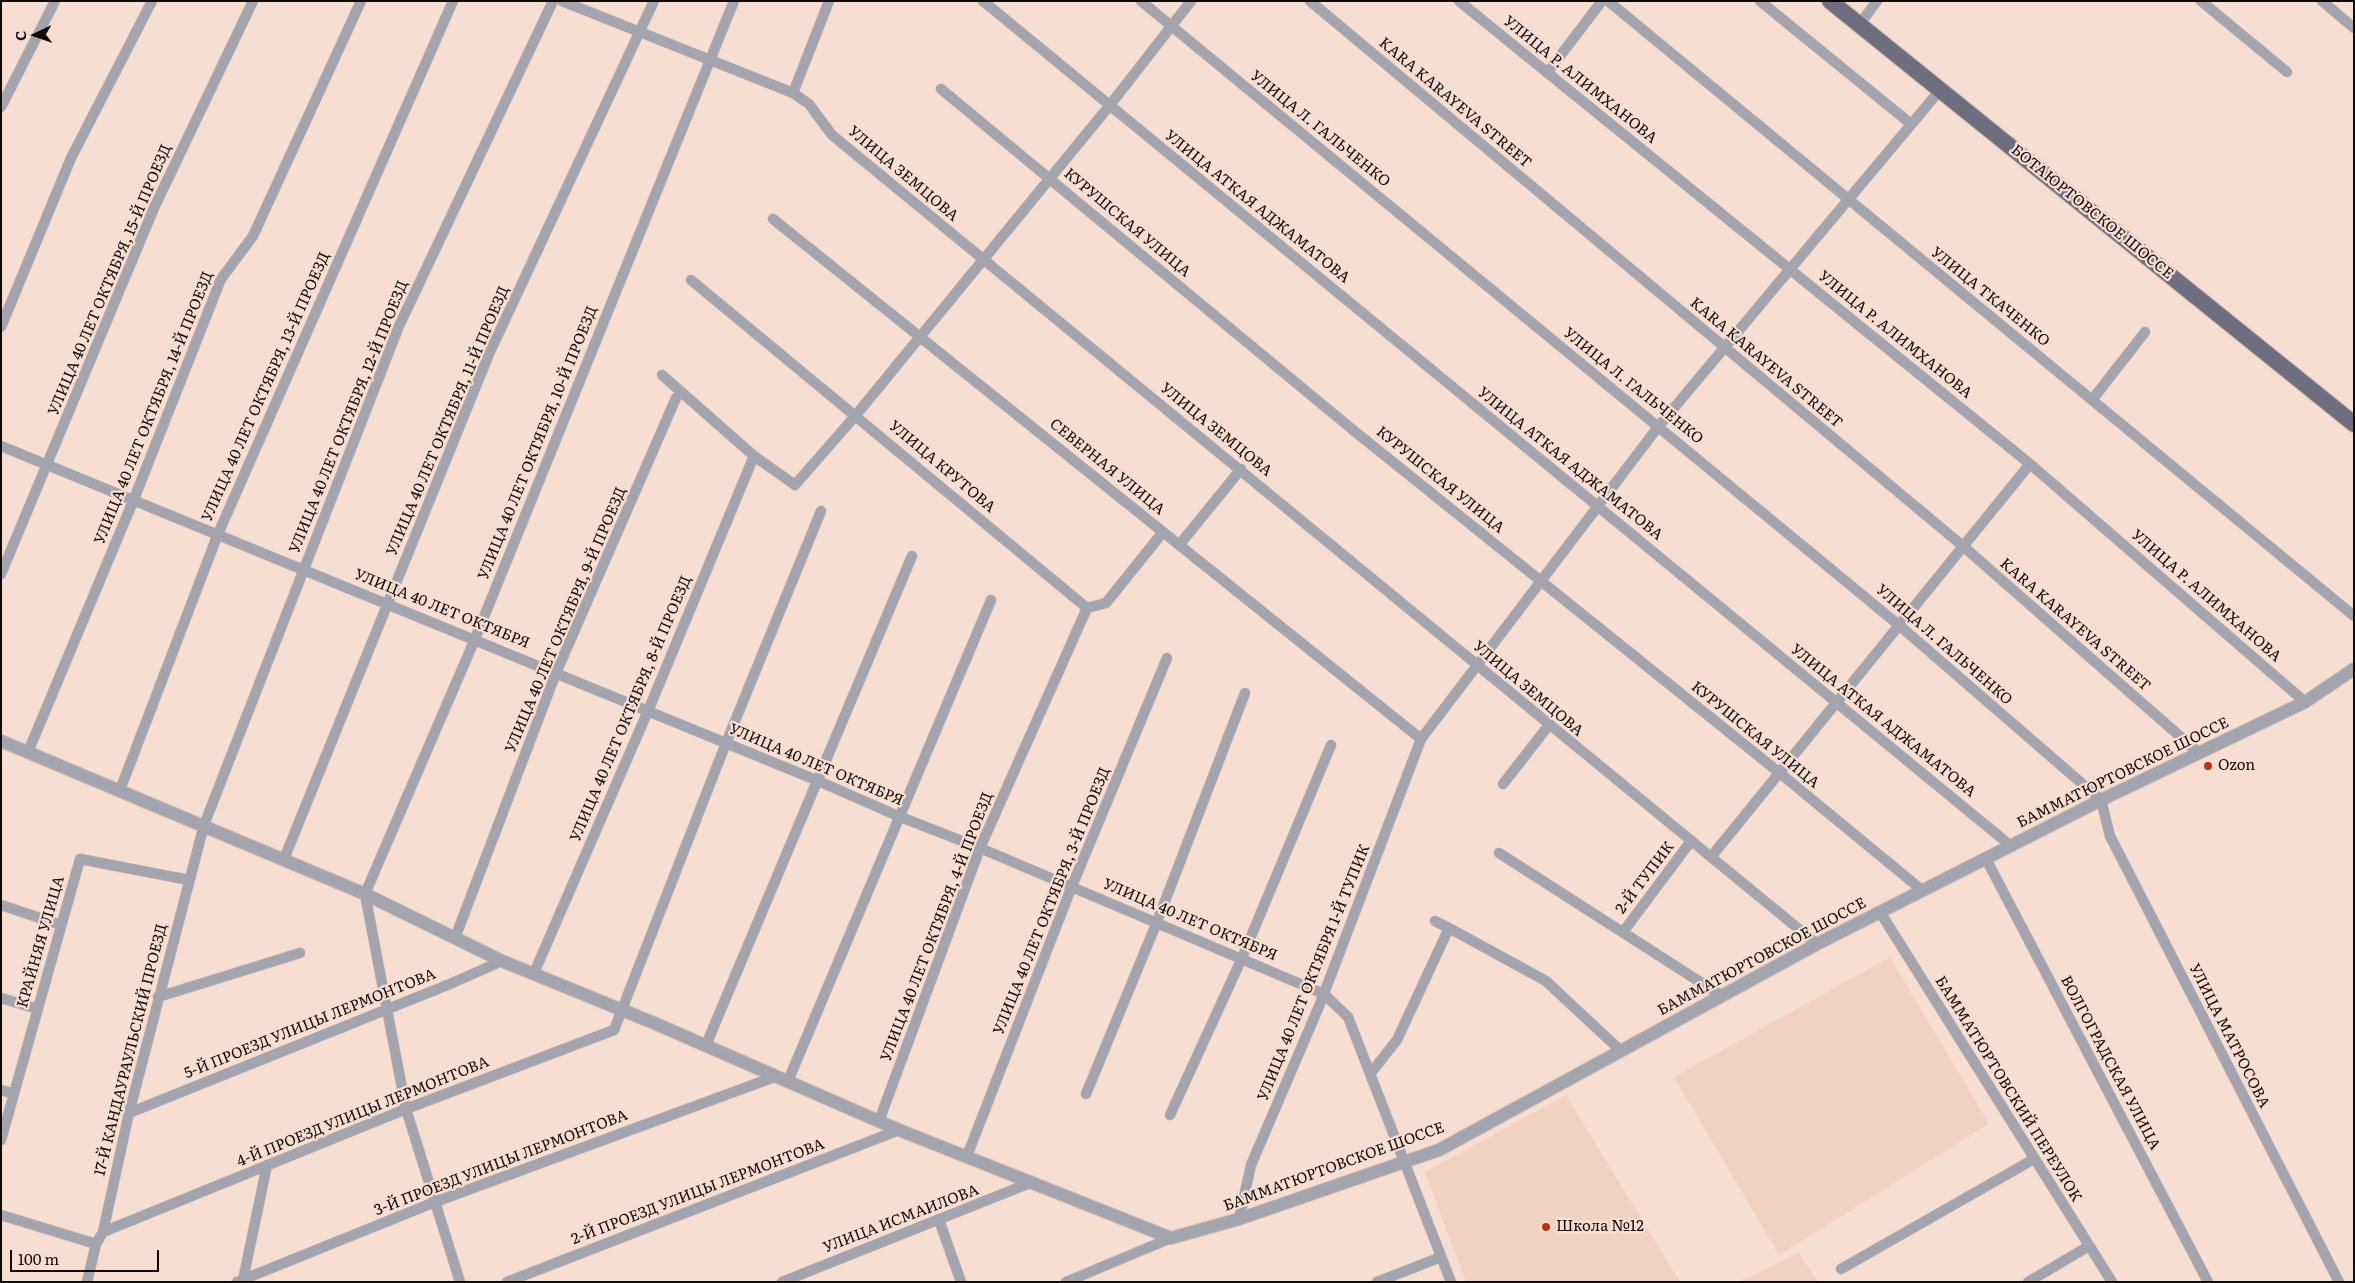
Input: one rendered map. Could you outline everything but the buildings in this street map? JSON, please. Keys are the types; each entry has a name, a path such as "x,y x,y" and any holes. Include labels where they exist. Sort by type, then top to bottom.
{"main road":[{"name":"БОТАЮРТОВСКОЕ ШОССЕ","path":"1830,1 2354,424"}],"street":[{"path":"1,107 55,1"},
{"path":"1,327 71,158 152,1"},
{"name":"УЛИЦА 40 ЛЕТ ОКТЯБРЯ, 15-Й ПРОЕЗД","path":"1,574 154,208 253,1"},
{"name":"УЛИЦА 40 ЛЕТ ОКТЯБРЯ, 14-Й ПРОЕЗД","path":"28,752 134,499 221,279 253,236 360,1"},
{"name":"УЛИЦА 40 ЛЕТ ОКТЯБРЯ, 13-Й ПРОЕЗД","path":"120,790 218,534 453,1"},
{"name":"УЛИЦА 40 ЛЕТ ОКТЯБРЯ, 12-Й ПРОЕЗД","path":"204,825 399,326 553,1"},
{"name":"УЛИЦА ЗЕМЦОВА","path":"562,1 793,93 809,104 832,135 1817,944"},
{"name":"УЛИЦА 40 ЛЕТ ОКТЯБРЯ, 11-Й ПРОЕЗД","path":"284,859 490,354 654,1"},
{"name":"УЛИЦА 40 ЛЕТ ОКТЯБРЯ, 10-Й ПРОЕЗД","path":"366,894 475,639 734,1"},
{"path":"793,93 829,1"},
{"name":"УЛИЦА АТКАЯ АДЖАМАТОВА","path":"983,1 2011,846"},
{"name":"УЛИЦА Л. ГАЛЬЧЕНКО","path":"1141,1 1900,626 2101,800"},
{"path":"662,376 754,456 795,485 856,415 1048,178 1110,105 1191,1"},
{"name":"KARA KARAYEVA STREET","path":"1310,1 1964,547 2199,753"},
{"name":"УЛИЦА Р. АЛИМХАНОВА","path":"1458,1 2030,464 2305,702"},
{"path":"1547,73 1602,1"},
{"name":"УЛИЦА ТКАЧЕНКО","path":"1608,1 2354,616"},
{"path":"1760,1 1911,124"},
{"path":"1859,25 1877,1"},
{"path":"2201,1 2287,72"},
{"path":"2322,1 2354,28"},
{"name":"КУРУШСКАЯ УЛИЦА","path":"941,89 1353,430 1781,774 1923,891"},
{"name":"УЛИЦА 40 ЛЕТ ОКТЯБРЯ 1-Й ТУПИК","path":"1239,1219 1251,1165 1324,994 1421,739 1658,427 1940,90"},
{"name":"СЕВЕРНАЯ УЛИЦА","path":"773,219 1421,739"},
{"name":"УЛИЦА КРУТОВА","path":"691,280 1087,608"},
{"path":"2092,400 2145,332"},
{"name":"УЛИЦА 40 ЛЕТ ОКТЯБРЯ, 9-Й ПРОЕЗД","path":"455,938 556,673 676,398"},
{"name":"УЛИЦА 40 ЛЕТ ОКТЯБРЯ","path":"1,446 475,639 816,780 898,816 1072,886 1324,994 1348,1017 1450,1282"},
{"name":"УЛИЦА 40 ЛЕТ ОКТЯБРЯ, 8-Й ПРОЕЗД","path":"534,973 648,711 754,456"},
{"path":"1710,857 1781,774 2030,464"},
{"path":"1180,544 1241,469"},
{"name":"4-Й ПРОЕЗД УЛИЦЫ ЛЕРМОНТОВА","path":"103,1232 406,1109 614,1030 624,1011 726,743 821,511"},
{"path":"1087,608 1106,603 1163,532"},
{"path":"706,1046 816,780 912,556"},
{"path":"782,1078 991,600"},
{"name":"УЛИЦА 40 ЛЕТ ОКТЯБРЯ, 4-Й ПРОЕЗД","path":"879,1121 980,848 1087,608"},
{"name":"УЛИЦА 40 ЛЕТ ОКТЯБРЯ, 3-Й ПРОЕЗД","path":"967,1156 1072,886 1168,658"},
{"name":"БАММАТЮРТОВСКОЕ ШОССЕ","path":"1171,1238 1239,1219 1439,1150 1817,944 2101,800 2305,702 2354,669"},
{"path":"1086,1094 1157,922 1245,693"},
{"path":"1503,784 1549,725"},
{"path":"1,741 366,894 502,960 782,1078 899,1130 1171,1238"},
{"path":"1170,1115 1242,958 1332,745"},
{"name":"УЛИЦА МАТРОСОВА","path":"2101,800 2110,836 2339,1282"},
{"name":"17-Й КАНДАУРАУЛЬСКИЙ ПРОЕЗД","path":"87,1282 96,1244 103,1232 129,1113 204,825"},
{"name":"2-Й ТУПИК","path":"1623,932 1690,841"},
{"path":"1499,853 1722,996"},
{"name":"КРАЙНЯЯ УЛИЦА","path":"1,1140 80,859 189,880"},
{"name":"ВОЛГОГРАДСКАЯ УЛИЦА","path":"1986,859 2208,1282"},
{"path":"366,894 406,1109 460,1282"},
{"path":"1,905 62,925"},
{"name":"БАММАТЮРТОВСКИЙ ПЕРЕУЛОК","path":"1880,912 2112,1282"},
{"path":"1434,921 1546,981 1621,1051"},
{"path":"1370,1074 1397,1040 1449,928"},
{"path":"158,997 300,953"},
{"name":"5-Й ПРОЕЗД УЛИЦЫ ЛЕРМОНТОВА","path":"129,1113 387,1009 502,960"},
{"path":"1,998 38,1010"},
{"name":"3-Й ПРОЕЗД УЛИЦЫ ЛЕРМОНТОВА","path":"240,1281 435,1202 782,1078"},
{"path":"1,1090 14,1094"},
{"name":"2-Й ПРОЕЗД УЛИЦЫ ЛЕРМОНТОВА","path":"507,1282 899,1130"},
{"path":"1841,1269 2034,1159"},
{"path":"240,1281 267,1165"},
{"name":"УЛИЦА ИСМАИЛОВА","path":"782,1282 1030,1183"},
{"path":"1,1215 96,1244"},
{"path":"940,1220 961,1282"},
{"path":"1066,1282 1171,1238"},
{"path":"2028,1282 2089,1246"},
{"path":"1377,1282 1441,1257"}],"shaded area":[{"path":"1890,957 1989,1124 1779,1255 1674,1077"},
{"name":"Школа №12","path":"1566,1095 1680,1282 1466,1282 1425,1172"},
{"path":"1799,1253 1818,1282 1738,1282"}],"place":[{"name":"Ozon","path":"2208,766"},
{"name":"Школа №12","path":"1546,1227"}]}
